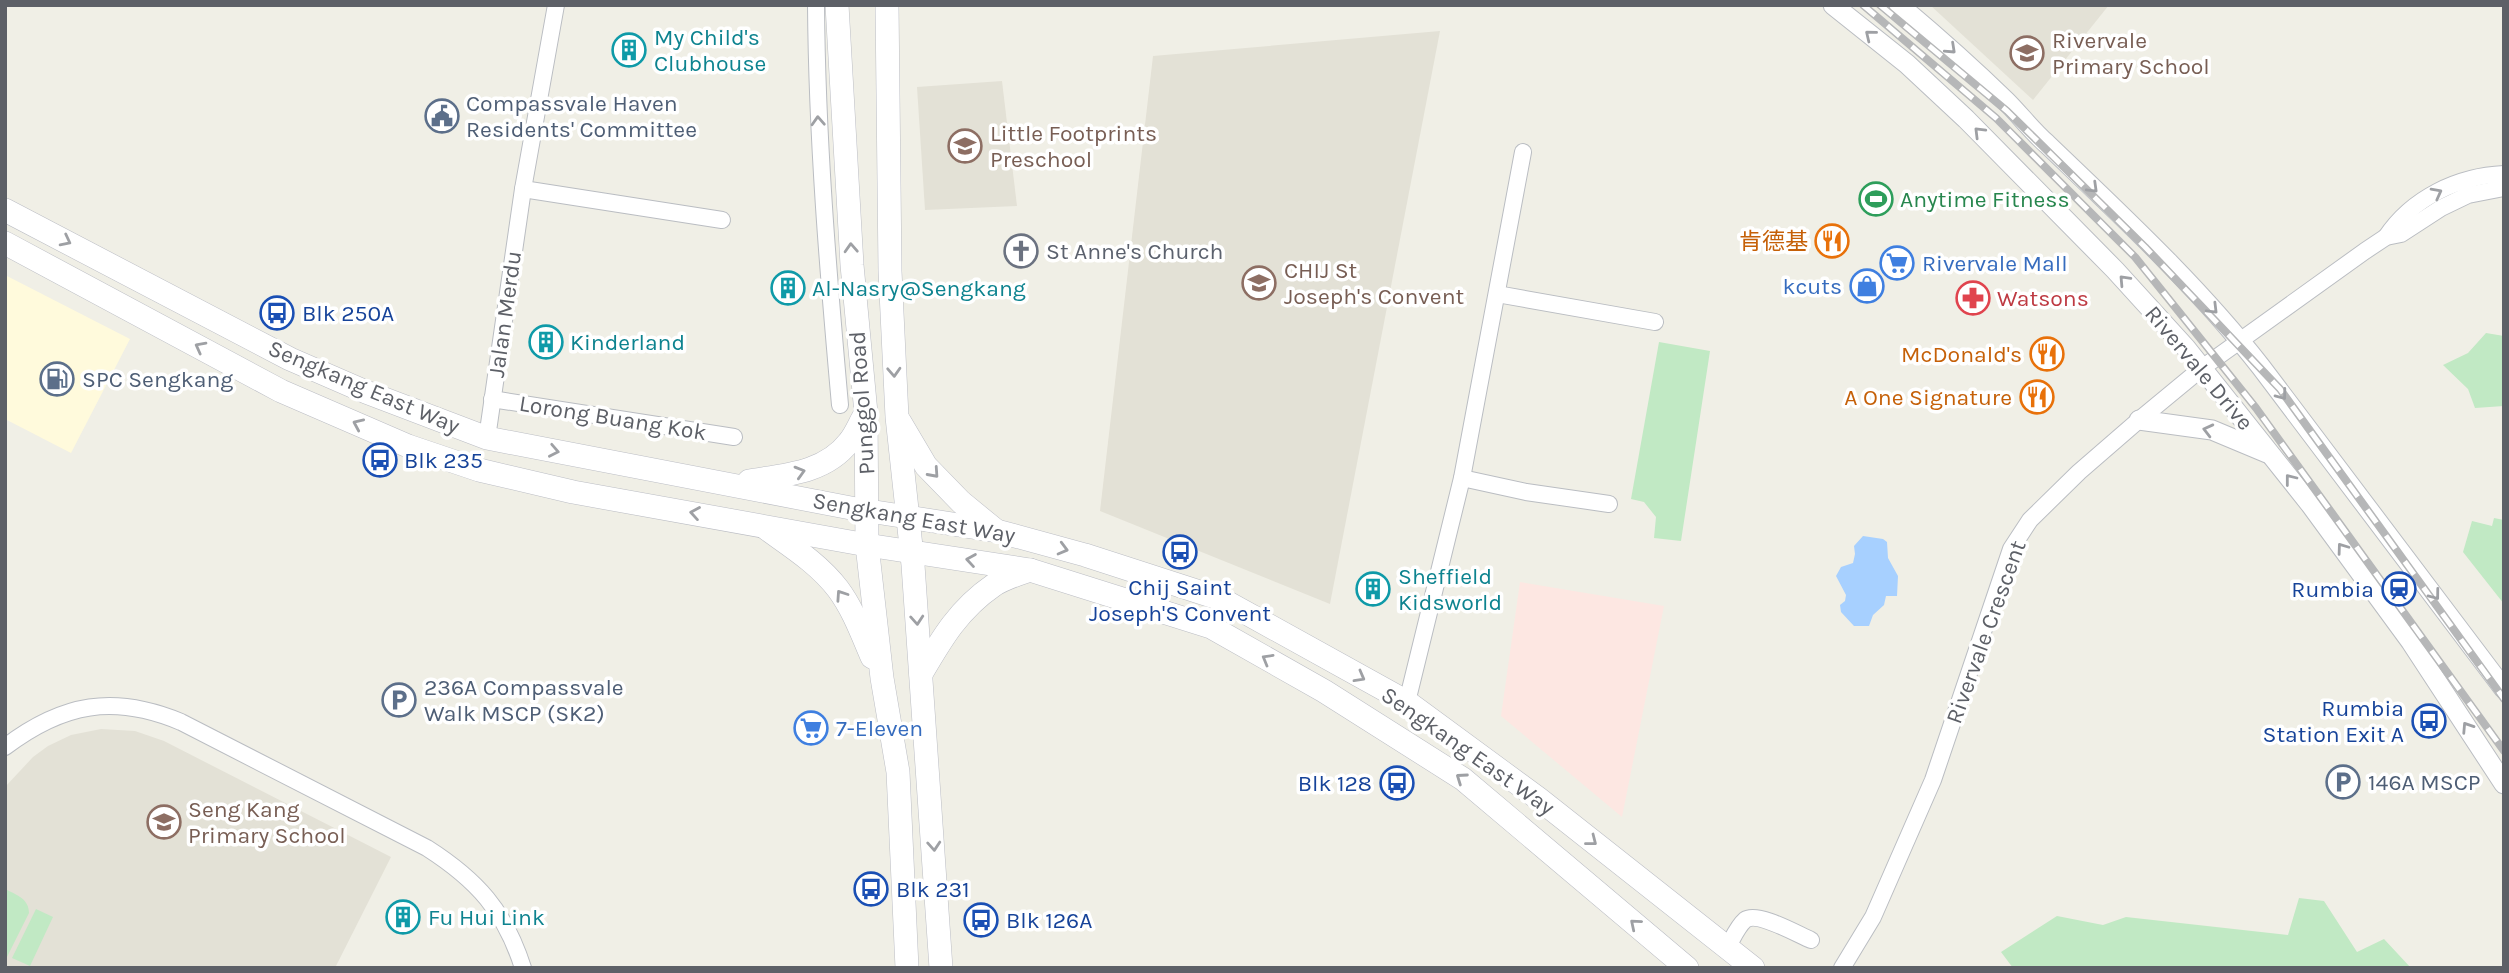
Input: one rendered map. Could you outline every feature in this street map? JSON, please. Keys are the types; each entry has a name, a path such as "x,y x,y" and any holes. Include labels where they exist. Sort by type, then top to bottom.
{"main road":[{"name":"Punggol Road","path":"837,5 852,265 866,413 867,545 882,678 898,772 907,968"},
{"name":"Punggol Road","path":"887,5 890,271 897,416 922,674 941,968"},
{"name":"Sengkang East Way","path":"5,210 290,359 366,392 487,438 867,511 997,531 1085,555 1221,599 1407,702 1539,799 1754,968"},
{"name":"Sengkang East Way","path":"5,243 281,391 408,446 480,470 573,492 867,545 1030,569 1211,627 1324,691 1463,779 1688,968"},
{"path":"733,484 800,473 828,461 849,442 866,413"},
{"path":"897,416 926,466 961,502 997,531"},
{"path":"762,526 811,561 838,589 855,617 882,678"},
{"path":"922,674 948,628 970,606 996,584 1030,569"}],"street":[{"name":"Jalan Merdu","path":"487,438 523,189 556,5"},
{"path":"816,5 820,169 840,405"},
{"name":"Rivervale Drive","path":"1833,5 1907,64 1966,119 2115,270 2202,368 2411,642 2504,784"},
{"name":"Rivervale Drive","path":"1899,5 2008,103 2158,253 2241,341 2504,689"},
{"path":"1407,702 1462,478 1523,152"},
{"path":"820,169 846,166"},
{"name":"Rivervale Crescent","path":"1842,968 1873,917 1918,817 2011,549 2030,520 2079,472 2202,368 2386,237 2408,212 2442,189 2473,178 2504,174"},
{"name":"Rivervale Crescent","path":"2386,237 2401,233 2468,195 2504,188"},
{"path":"523,189 722,220"},
{"path":"1497,294 1655,322"},
{"path":"835,342 859,341"},
{"name":"Lorong Buang Kok","path":"492,398 734,437"},
{"path":"2139,420 2212,430 2271,455"},
{"path":"1462,478 1527,492 1609,503"},
{"path":"5,747 39,723 72,710 99,705 124,705 155,711 181,722 427,848 457,868 488,899 502,919 516,945 523,968"},
{"path":"1727,948 1743,922 1751,916 1811,940"}],"shaded area":[{"name":"Rivervale Primary School","path":"1930,5 2109,5 2033,100"},
{"name":"CHIJ St Joseph's Convent","path":"1440,31 1330,604 1100,511 1153,56"},
{"name":"Little Footprints Preschool","path":"1002,81 1017,206 925,210 917,87"},
{"name":"SPC Sengkang","path":"5,275 130,339 71,453 5,419"},
{"path":"1520,582 1664,606 1622,817 1501,716"},
{"name":"Seng Kang Primary School","path":"101,729 135,731 164,741 391,857 335,968 5,968 5,787 33,757 48,746 71,735"}],"green space":[{"path":"2486,333 2504,336 2504,406 2475,408 2468,389 2443,365 2468,353"},
{"path":"1659,342 1710,351 1681,541 1654,538 1656,517 1644,502 1631,499"},
{"path":"2494,518 2504,520 2504,604 2463,552 2472,521 2492,526"},
{"path":"5,889 25,901 29,913 5,961"},
{"path":"2299,898 2324,901 2357,952 2384,939 2411,968 2013,968 2001,952 2057,916 2103,925 2126,917 2288,935"},
{"path":"36,909 53,917 30,966 12,958"}],"water":[{"path":"1863,536 1887,542 1888,558 1898,576 1897,596 1886,596 1884,605 1873,615 1869,626 1854,626 1841,612 1840,605 1845,601 1846,595 1836,576 1841,567 1853,563 1854,546"}],"railway":[{"path":"1863,5 1996,118 2135,257 2256,408 2504,751"},
{"path":"1880,5 2007,111 2145,247 2280,389 2504,699"}],"place":[{"name":"My Child's Clubhouse","path":"629,50"},
{"name":"Rivervale Primary School","path":"2027,53"},
{"name":"Compassvale Haven Residents' Committee","path":"442,116"},
{"name":"Little Footprints Preschool","path":"965,146"},
{"name":"Anytime Fitness","path":"1876,199"},
{"name":"肯德基","path":"1832,241"},
{"name":"St Anne's Church","path":"1021,251"},
{"name":"Rivervale Mall","path":"1897,263"},
{"name":"CHIJ St Joseph's Convent","path":"1259,283"},
{"name":"kcuts","path":"1867,286"},
{"name":"Al-Nasry@Sengkang","path":"788,288"},
{"name":"Watsons","path":"1973,298"},
{"name":"Blk 250A","path":"277,313"},
{"name":"Kinderland","path":"546,342"},
{"name":"McDonald's","path":"2047,354"},
{"name":"SPC Sengkang","path":"57,379"},
{"name":"A One Signature","path":"2037,397"},
{"name":"Blk 235","path":"380,460"},
{"name":"Chij Saint Joseph'S Convent","path":"1180,552"},
{"name":"Sheffield Kidsworld","path":"1373,589"},
{"name":"Rumbia","path":"2399,589"},
{"name":"236A Compassvale Walk MSCP (SK2)","path":"399,700"},
{"name":"Rumbia Station Exit A","path":"2429,721"},
{"name":"7-Eleven","path":"811,728"},
{"name":"146A MSCP","path":"2343,782"},
{"name":"Blk 128","path":"1397,783"},
{"name":"Seng Kang Primary School","path":"164,822"},
{"name":"Blk 231","path":"871,889"},
{"name":"Fu Hui Link","path":"403,917"},
{"name":"Blk 126A","path":"981,920"}]}
